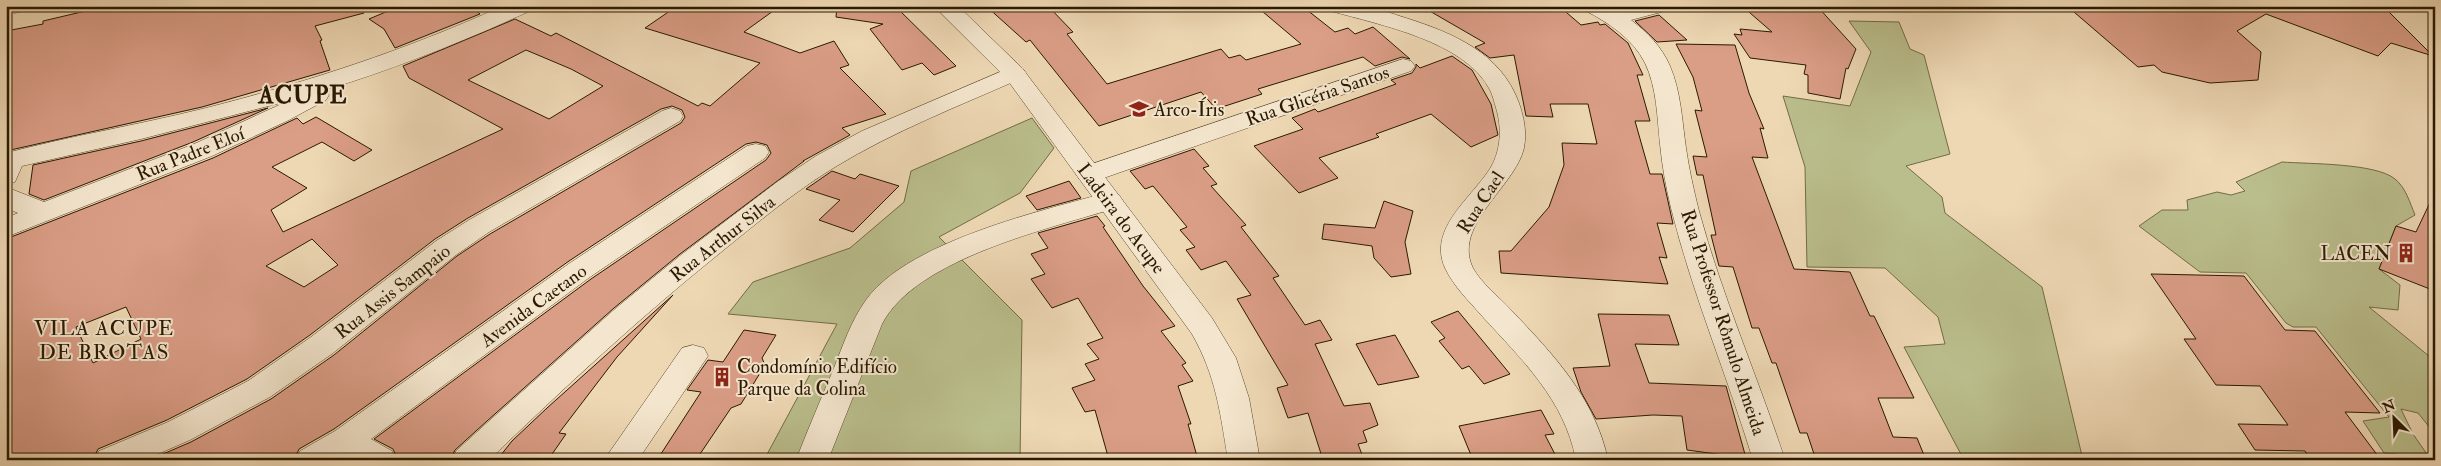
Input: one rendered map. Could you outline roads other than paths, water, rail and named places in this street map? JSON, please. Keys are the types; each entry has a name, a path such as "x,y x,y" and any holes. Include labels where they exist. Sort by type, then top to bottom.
{"street":[{"name":"Rua Padre Eloí","path":"6,228 228,138 291,110 335,84 480,26 522,6"},
{"name":"Ladeira do Acupe","path":"945,6 1014,73 1202,326 1221,358 1233,398 1244,460"},
{"name":"Rua Cael","path":"1339,6 1413,29 1459,48 1485,66 1505,96 1513,127 1513,143 1509,157 1463,222 1457,234 1455,250 1457,263 1479,293 1546,368 1566,395 1583,425 1592,460"},
{"path":"1605,10 1657,6"},
{"name":"Rua Professor Rômulo Almeida","path":"1605,10 1646,47 1657,64 1667,95 1677,172 1690,228 1707,284 1755,414 1769,460"},
{"name":"Rua Glicéria Santos","path":"1089,174 1403,66"},
{"name":"Rua Padre Eloí","path":"9,168 369,69"},
{"name":"Rua Arthur Silva","path":"468,460 558,374 641,302 676,272 782,190 853,146 922,113 1014,73"},
{"name":"Rua Assis Sampaio","path":"111,460 179,430 258,389 322,344 439,253 479,226 671,116"},
{"name":"Avenida Caetano","path":"312,460 346,440 580,270 756,152"},
{"path":"6,196 16,202 43,212"},
{"path":"812,460 864,329 882,300 911,275 945,256 987,240 1110,201"},
{"path":"620,460 693,356"},
{"path":"346,440 380,460"}],"place":[{"name":"Arco-Íris","path":"1139,109"},
{"name":"LACEN","path":"2406,253"},
{"name":"Condomínio Edifício Parque da Colina","path":"722,377"}],"district":[{"name":"ACUPE","path":"303,95"},
{"name":"VILA ACUPE DE BROTAS","path":"104,340"}]}
